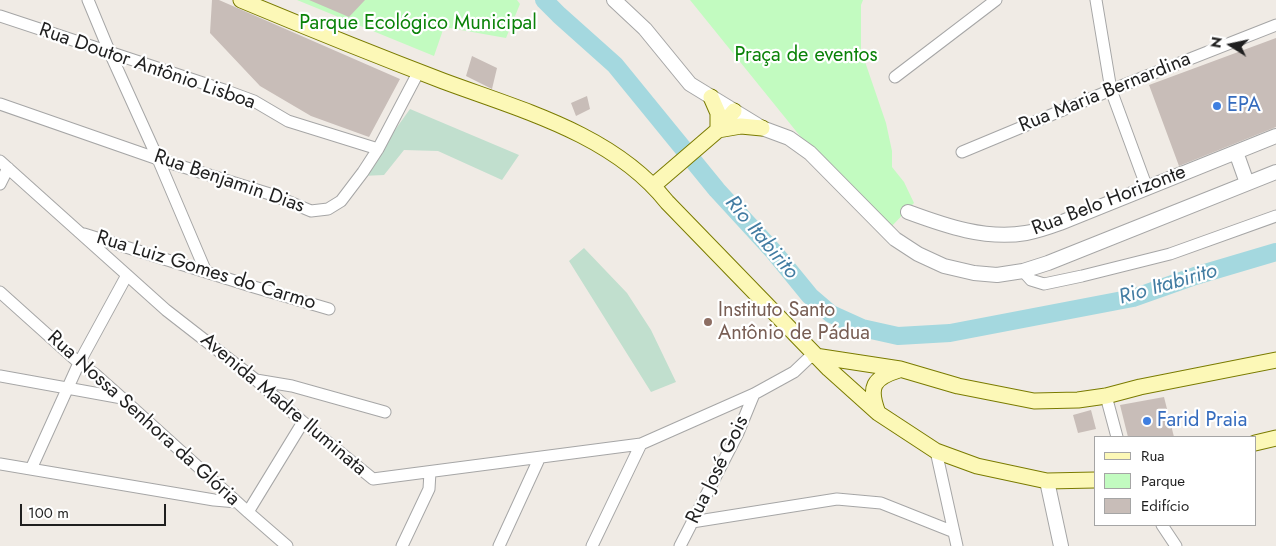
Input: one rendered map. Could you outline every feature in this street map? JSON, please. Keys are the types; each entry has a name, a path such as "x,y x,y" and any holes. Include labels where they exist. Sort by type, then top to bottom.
{"main road":[{"path":"242,0 316,32 565,128 609,151 640,172 654,185 667,202 814,355 878,412 936,451 977,466 1047,481 1094,480"},
{"path":"712,97 718,113 714,132"},
{"path":"654,185 714,132 734,111"},
{"path":"714,132 741,126 762,128"},
{"path":"814,355 900,369 958,386 1034,401 1078,400 1106,396 1140,387 1276,360"},
{"path":"878,412 873,400 872,391 875,383 881,376 900,369"},
{"path":"1256,443 1276,438"}],"street":[{"path":"88,0 206,272"},
{"path":"614,0 645,29 690,84 762,128 789,138 810,153 895,239 918,254 944,266 974,273 997,274 1023,271 1048,263 1276,172"},
{"path":"895,77 996,0"},
{"path":"1096,0 1111,90 1147,188"},
{"name":"Rua Doutor Antônio Lisboa","path":"0,16 254,101 288,121 378,149"},
{"name":"Rua Maria Bernardina","path":"962,152 1111,90 1276,25"},
{"name":"Rua Benjamin Dias","path":"0,104 158,159 273,195 311,211 328,210 341,201 378,149 419,71"},
{"name":"Rua Belo Horizonte","path":"908,212 941,224 966,230 996,234 1024,233 1060,223 1276,136"},
{"path":"1236,152 1247,183"},
{"path":"0,184 4,165"},
{"name":"Avenida Madre Iluminata","path":"4,165 166,310 256,380 303,422 373,479 539,459 641,444 754,394 794,372 814,355"},
{"path":"1023,271 1031,280 1044,284 1082,276 1170,254 1276,216"},
{"name":"Rua Luiz Gomes do Carmo","path":"83,234 329,309"},
{"path":"31,469 79,363 127,275"},
{"name":"Rua Nossa Senhora da Glória","path":"0,292 79,363 95,374 287,546"},
{"path":"0,376 122,398"},
{"path":"256,380 292,386 385,412"},
{"name":"Rua José Gois","path":"680,546 738,433 754,394"},
{"path":"1106,396 1117,436"},
{"path":"248,512 303,422"},
{"path":"592,546 641,444"},
{"path":"936,451 957,546"},
{"path":"499,546 539,459"},
{"path":"0,464 214,500 237,502"},
{"path":"402,546 429,488 430,472"},
{"path":"1047,481 1061,546"},
{"path":"692,522 836,498 881,503 954,532"},
{"path":"1163,526 1176,546"}],"green space":[{"name":"Parque Ecológico Municipal","path":"297,0 517,0 520,4 506,38 444,27 434,56"},
{"name":"Praça de eventos","path":"690,0 863,0 861,5 861,50 886,123 892,151 892,167 904,182 914,203 890,228 800,136"},
{"path":"410,109 519,155 502,180 438,151 404,150 384,175 362,176"},
{"path":"584,248 627,293 651,330 676,382 651,392 569,261"}],"building":[{"path":"212,0 219,0 400,79 369,137 311,116 260,86 210,33"},
{"path":"309,0 365,0 349,17"},
{"name":"EPA","path":"1276,38 1276,127 1179,166 1149,85"},
{"path":"472,56 497,68 492,89 466,76"},
{"path":"587,96 590,109 576,116 571,103"},
{"name":"Farid Praia","path":"1164,397 1174,436 1128,436 1120,405"},
{"path":"1091,410 1096,429 1078,433 1073,415"}],"waterway":[{"name":"Rio Itabirito","path":"544,0 615,65 717,190 774,252 810,296 831,314 862,328 898,336 950,333 1133,298 1195,276 1276,252"}],"place":[{"name":"EPA","path":"1217,106"},
{"name":"Instituto Santo Antônio de Pádua","path":"708,322"},
{"name":"Farid Praia","path":"1147,421"}]}
